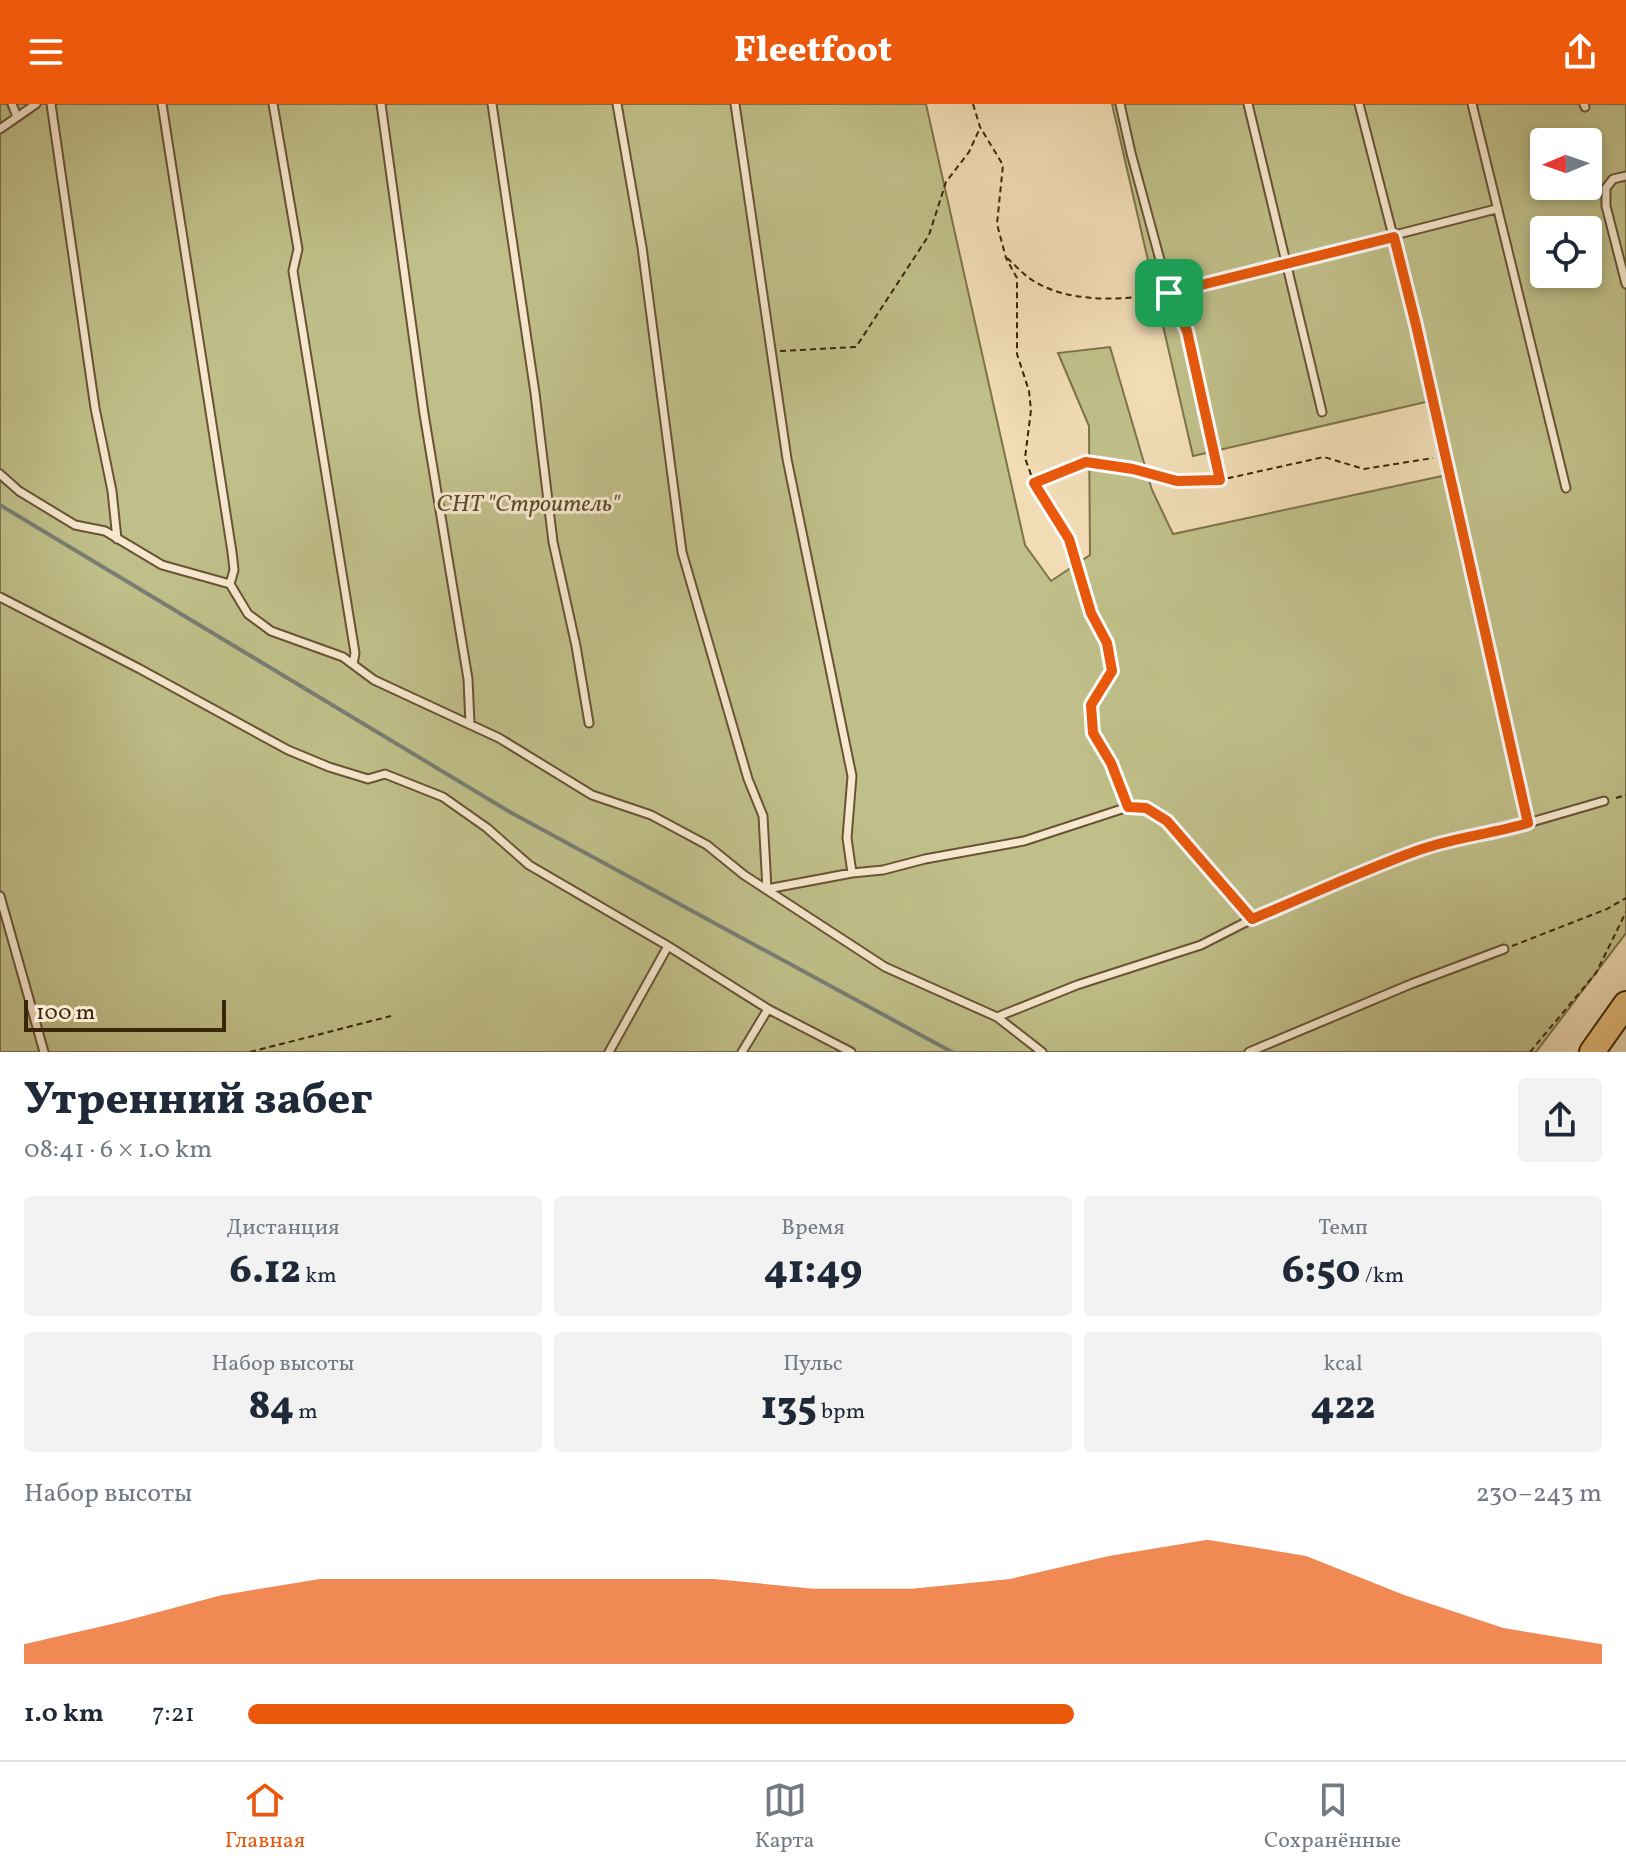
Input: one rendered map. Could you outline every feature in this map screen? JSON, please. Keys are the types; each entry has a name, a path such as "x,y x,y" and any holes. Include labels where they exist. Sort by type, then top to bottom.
{"main road":[{"path":"1592,1052 1626,1004"}],"lane":[{"path":"12,104 17,117"},
{"path":"0,129 36,104"},
{"path":"51,104 117,539"},
{"path":"162,104 232,552 234,570 230,584"},
{"path":"273,104 298,249 293,271 355,653 353,664"},
{"path":"381,104 424,414 468,679 470,724"},
{"path":"492,104 535,393 553,542 589,723"},
{"path":"617,104 642,247 682,552 748,779 763,816 767,889"},
{"path":"735,104 770,352 802,542 852,776 847,838 852,873"},
{"path":"1120,104 1169,293 1496,209"},
{"path":"1248,104 1322,412"},
{"path":"1359,104 1394,237 1445,456"},
{"path":"1472,104 1566,488"},
{"path":"1626,176 1613,179 1606,188 1606,206 1626,284"},
{"path":"0,474 19,491 75,525 105,531 162,565 230,584 248,614 271,631 343,657 374,680 499,738 592,795 651,815 707,845 744,875 885,967 997,1017 1042,1052"},
{"path":"0,597 288,750 368,779 385,774 443,797 487,828 529,865 768,1009 851,1052"},
{"path":"997,1017 1077,985 1201,945 1252,919 1418,850 1460,837 1490,834 1604,801"},
{"path":"767,889 883,870 1024,841 1128,807 1146,808 1167,821 1252,919"},
{"path":"0,896 44,1052"},
{"path":"609,1052 668,946"},
{"path":"1249,1052 1504,949"},
{"path":"742,1052 768,1009"}],"path":[{"path":"973,104 980,127 1003,165 997,224 1006,258 1017,278 1017,354 1029,391 1031,410 1025,458 1034,483 1069,539 1091,613 1107,643 1112,671 1091,705 1093,733 1111,763 1128,807"},
{"path":"770,352 856,347 929,235 946,182 969,152 980,127"},
{"path":"1006,258 1032,280 1073,295 1116,300 1169,293 1187,331 1220,480"},
{"path":"1034,483 1086,462 1133,469 1177,481 1220,480 1324,457 1364,469 1445,456 1528,823"},
{"path":"1604,801 1626,795"},
{"path":"1504,949 1607,909 1626,898"},
{"path":"1530,1052 1596,973 1626,912"},
{"path":"250,1052 391,1016"}],"green space":[{"name":"СНТ \"Строитель\"","path":"0,104 926,104 1025,545 1051,581 1090,555 1089,426 1058,353 1110,347 1152,490 1173,534 1456,473 1430,401 1193,456 1112,104 1626,104 1626,933 1536,1052 0,1052"}],"waterway":[{"path":"0,505 510,812 952,1052"}],"route":[{"path":"1394,237 1528,823 1490,834 1460,837 1418,850 1252,919 1167,821 1146,808 1128,807 1111,763 1093,733 1091,705 1112,671 1107,643 1091,613 1069,539 1034,483 1086,462 1133,469 1177,481 1220,480 1187,331 1169,293 1394,237"}]}
